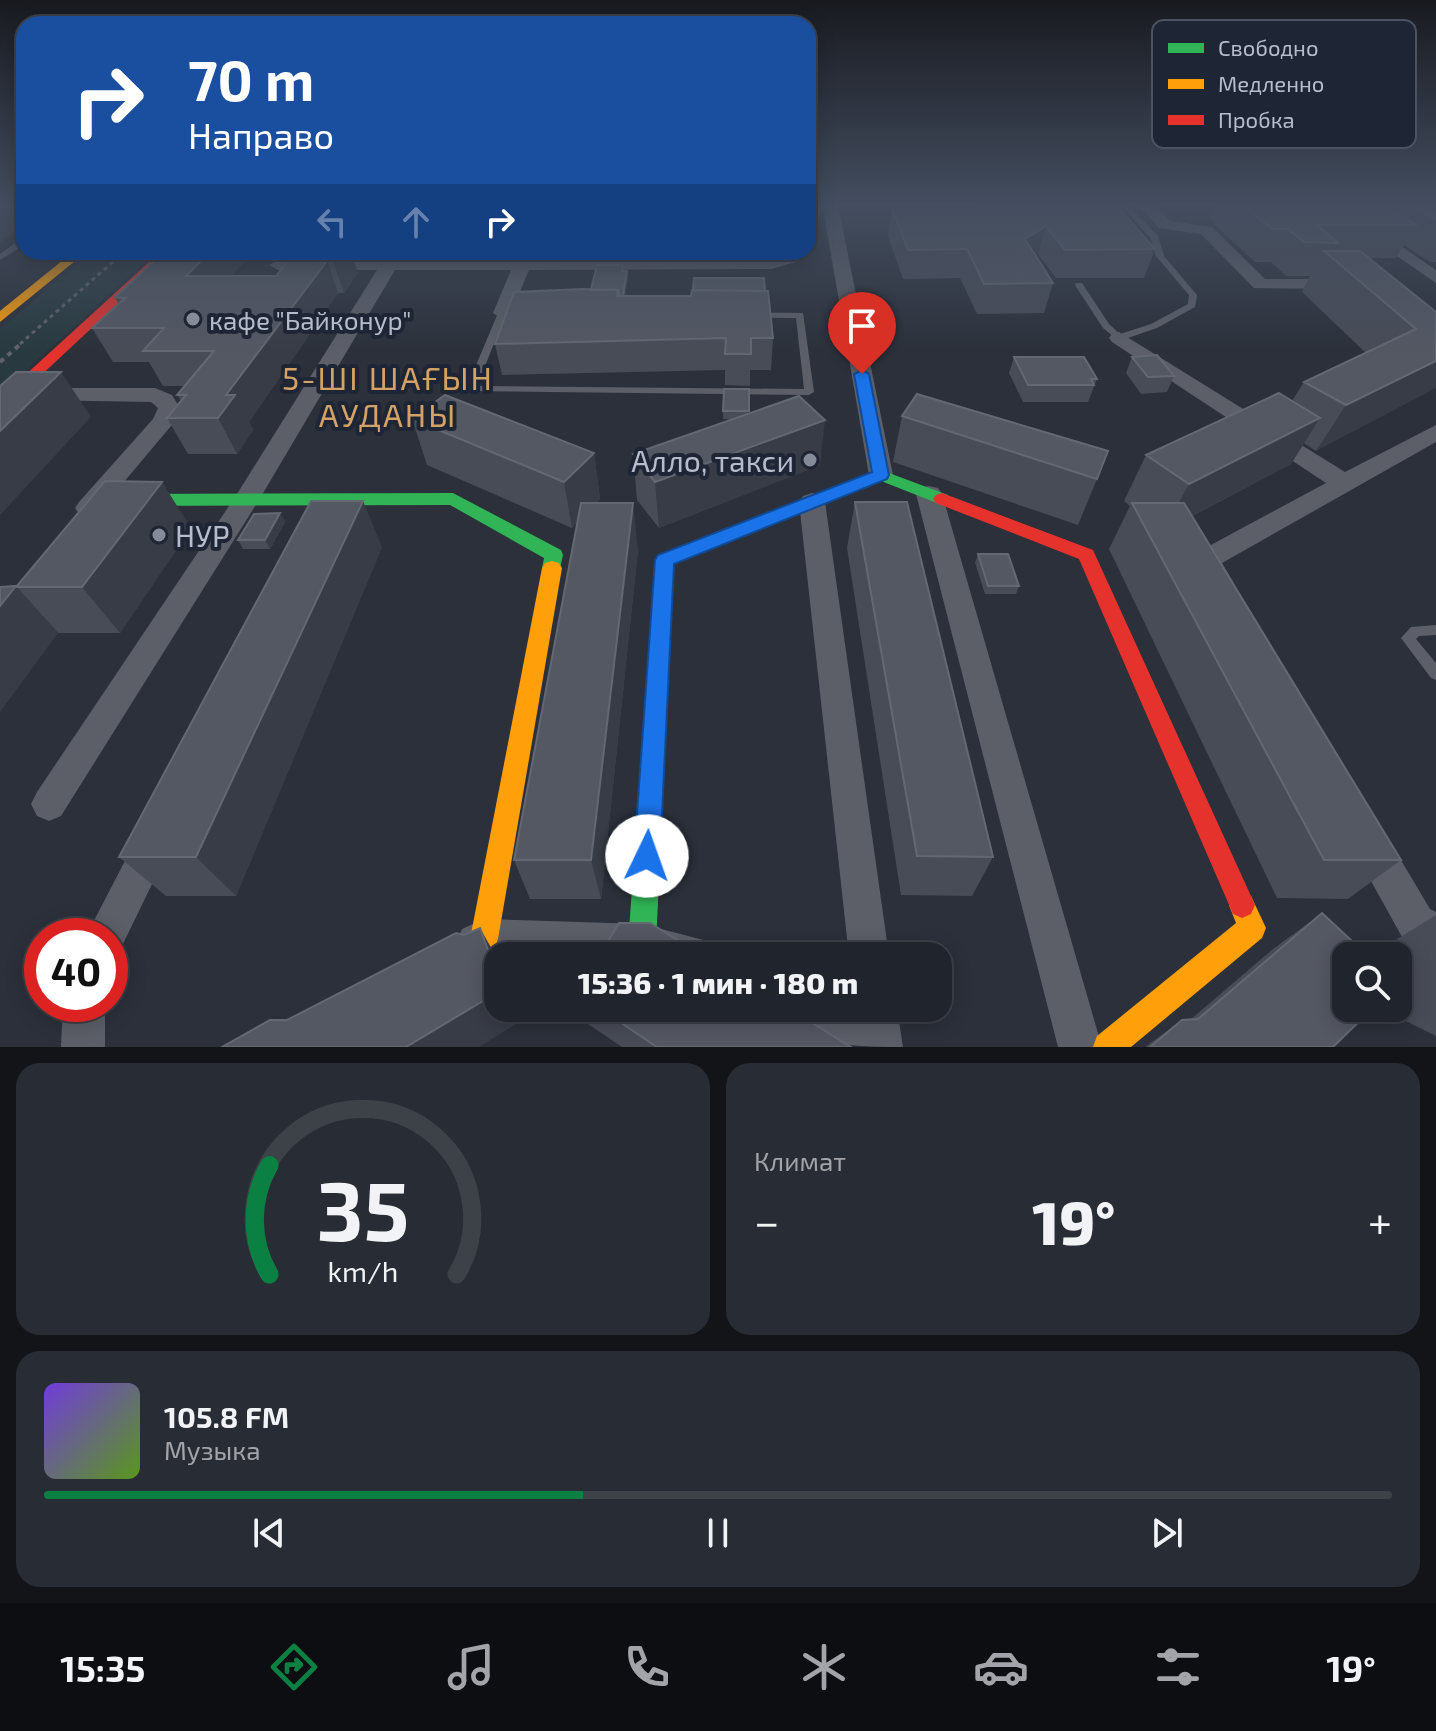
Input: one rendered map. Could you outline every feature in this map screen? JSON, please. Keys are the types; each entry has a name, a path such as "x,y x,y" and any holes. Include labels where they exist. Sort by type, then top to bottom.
{"street":[{"path":"839,255 881,475"},
{"path":"1231,255 1260,284 1354,284"},
{"path":"1403,255 1436,280"},
{"path":"0,318 70,260"},
{"path":"6,401 158,260"},
{"path":"279,264 356,260"},
{"path":"49,804 246,500 393,260"},
{"path":"502,313 524,260"},
{"path":"693,260 772,264 784,260"},
{"path":"1415,281 1436,280"},
{"path":"1119,338 1344,483"},
{"path":"6,401 140,394 164,400 169,408 163,421 77,522"},
{"path":"1230,600 1206,560 1436,432"},
{"path":"642,942 665,560 881,475 1086,555 1252,928 1108,1047"},
{"path":"929,494 1080,1047"},
{"path":"95,500 246,500 323,514 453,499 554,555 484,939"},
{"path":"812,502 867,942"},
{"path":"115,918 171,809"},
{"path":"1354,815 1416,923 1436,932"},
{"path":"443,961 484,939 579,942"},
{"path":"83,1047 84,1022"},
{"path":"818,1022 864,1047"},
{"path":"878,1022 881,1047"}],"lane":[{"path":"1079,285 1106,326 1119,338 1154,326 1192,305 1193,295 1160,255"},
{"path":"502,313 800,315 809,392 471,389 502,313"},
{"path":"1436,630 1416,631 1408,638 1436,674"}],"path":[{"path":"0,362 115,260"}],"shaded area":[{"path":"82,260 147,260 0,394 0,329"}],"building":[{"path":"970,255 1035,255 1053,283 984,284"},
{"path":"1329,255 1365,255 1436,312 1436,361 1346,405 1304,382 1416,329"},
{"path":"155,260 202,260 186,276 276,276 288,261 334,260 327,261 226,395 235,395 218,418 167,418 186,395 177,395 214,351 143,351 164,328 92,328 125,298 115,297"},
{"path":"597,265 623,265 622,271 627,271 623,296 619,296 618,290 591,290"},
{"path":"694,278 764,278 765,291 693,290"},
{"path":"618,290 617,296 691,296 692,290 768,291 773,338 751,338 751,354 725,354 726,338 495,344 514,292"},
{"path":"1157,355 1174,376 1148,377 1132,357"},
{"path":"1014,357 1084,357 1097,379 1091,379 1094,385 1028,385"},
{"path":"16,372 61,372 0,431 0,386"},
{"path":"724,389 749,389 749,411 723,411"},
{"path":"1279,393 1320,418 1189,484 1146,455"},
{"path":"917,394 1108,451 1097,479 902,416"},
{"path":"445,395 594,453 564,482 412,419"},
{"path":"799,396 825,420 655,482 633,454"},
{"path":"105,481 162,482 82,587 16,587"},
{"path":"311,501 363,501 196,857 119,857"},
{"path":"855,502 907,502 993,857 917,856"},
{"path":"581,503 633,503 591,860 514,860"},
{"path":"1132,503 1184,503 1401,860 1324,860"},
{"path":"280,513 265,540 238,540 254,514"},
{"path":"978,554 1008,554 1019,586 988,586"},
{"path":"16,586 0,606 0,587"},
{"path":"1322,913 1353,942 1332,942 1332,1022 1359,1022 1333,1047 1150,1047 1182,1020 1198,1019"},
{"path":"619,923 650,923 681,942 607,942"},
{"path":"480,928 485,942 484,1000 406,1047 222,1047 270,1020 287,1020 456,933 464,935"},
{"path":"620,1022 811,1022 851,1047 657,1047"}],"traffic: fast":[{"path":"642,942 665,560 881,475 942,499"},
{"path":"125,500 453,499 554,555 552,568"}],"traffic: slow":[{"path":"0,318 70,260"},
{"path":"484,939 552,568"},
{"path":"1108,1047 1252,928 1242,905"}],"traffic: jam":[{"path":"0,406 158,260"},
{"path":"942,499 1086,555 1242,905"}],"place":[{"name":"кафе \"Байконур\"","path":"193,319"},
{"name":"Алло, такси","path":"810,460"},
{"name":"НУР","path":"159,535"}],"district":[{"name":"5-ШІ ШАҒЫН АУДАНЫ","path":"388,396"}],"route":[{"path":"647,856 665,560 881,475 862,374"}]}
